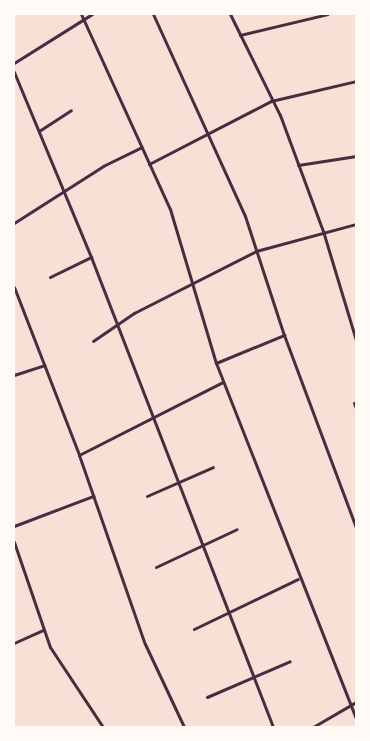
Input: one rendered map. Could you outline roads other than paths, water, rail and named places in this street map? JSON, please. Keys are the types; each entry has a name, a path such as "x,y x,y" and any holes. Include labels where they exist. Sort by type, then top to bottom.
{"street":[{"path":"81,14 170,209 191,284 216,363 298,579 356,719"},
{"path":"14,63 92,14"},
{"path":"153,14 209,132 256,251 284,335 356,528"},
{"path":"230,14 271,101 280,115 323,231 356,340"},
{"path":"240,35 328,14"},
{"path":"14,72 91,257 273,727"},
{"path":"149,164 271,101 356,81"},
{"path":"39,131 71,110"},
{"path":"14,223 65,192 103,166 142,147"},
{"path":"298,165 356,156"},
{"path":"93,341 117,324 256,251 323,231 356,224"},
{"path":"50,277 91,257"},
{"path":"14,287 79,455 145,644 184,727"},
{"path":"14,300 19,298"},
{"path":"216,363 284,335"},
{"path":"14,375 44,365"},
{"path":"79,455 223,382"},
{"path":"354,403 356,408"},
{"path":"147,496 180,484 213,467"},
{"path":"14,526 93,496"},
{"path":"156,567 204,546 237,528"},
{"path":"14,542 43,630 103,727"},
{"path":"194,629 298,579"},
{"path":"14,643 43,630"},
{"path":"207,697 254,679 290,661"},
{"path":"313,727 356,702"}]}
